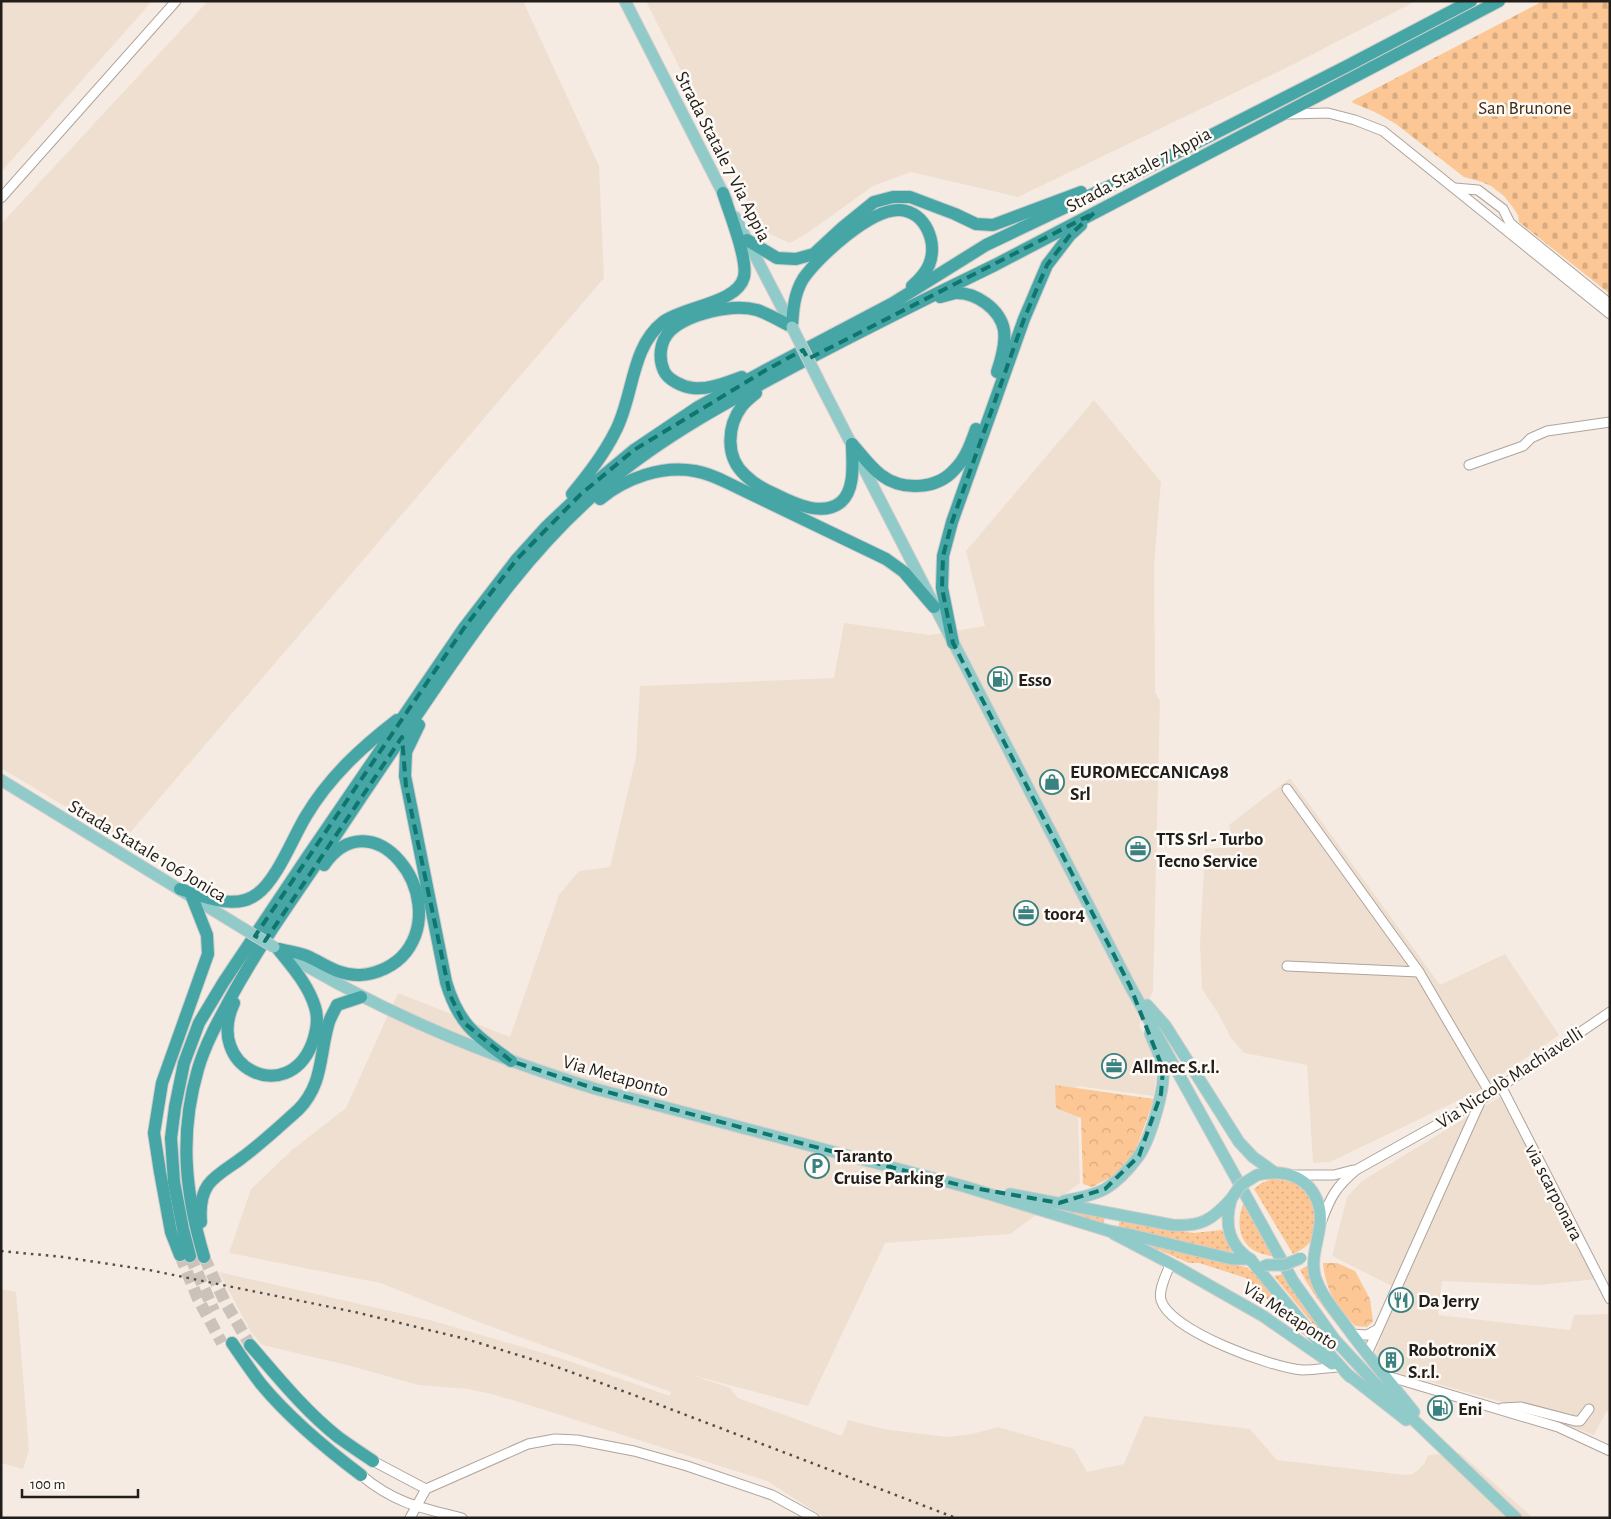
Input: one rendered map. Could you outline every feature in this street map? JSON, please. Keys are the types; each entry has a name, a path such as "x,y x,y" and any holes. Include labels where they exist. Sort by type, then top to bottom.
{"highway":[{"name":"Strada Statale 7 Appia","path":"791,362 893,303 986,245 1130,176 1471,1"},
{"name":"Strada Statale 7 Appia","path":"791,362 995,265 1499,1"},
{"path":"747,240 777,258 796,259 814,254 874,202 893,197 910,197 976,224 994,225 1064,198 1130,176"},
{"path":"361,997 337,1005 329,1021 322,1064 314,1089 300,1108 261,1143 207,1185 202,1198 200,1218 204,1257 187,1180 185,1139 198,1067 212,1033 243,974 291,902 463,648 592,470 616,431 627,402 637,361 648,339 663,322 684,310 724,298 736,289 744,278 745,264 723,193"},
{"path":"768,374 712,386 693,388 677,383 664,372 660,357 662,344 669,332 684,320 732,308 755,309 792,327 795,297 803,280 823,256 866,221 886,211 898,210 915,215 922,222 929,232 932,253 929,265 922,276 893,303"},
{"path":"953,643 942,588 943,556 952,522 1024,319 1047,265 1070,235 1094,213"},
{"path":"852,444 881,475 899,485 916,487 935,482 954,471 969,450 1002,360 1004,331 996,312 979,298 956,293 914,304"},
{"path":"192,896 208,934 208,954 162,1083 154,1133 172,1232 185,1256 174,1182 171,1138 184,1063 199,1023 229,975 407,712 464,628 517,559 550,530 581,494 634,450 698,408 791,362"},
{"path":"768,374 742,405 733,421 730,441 731,449 733,458 743,474 760,488 790,502 813,508 829,508 842,502 849,490 852,473 852,444"},
{"path":"550,530 568,527 603,496 645,474 664,470 694,471 728,483 886,559 904,572 934,606"},
{"path":"429,698 423,718 406,752 405,776 446,982 454,1005 463,1022 511,1062"},
{"path":"180,889 219,901 241,902 258,894 274,876 306,815 340,770 369,741 407,712"},
{"path":"276,948 309,957 343,974 368,974 387,968 400,958 414,940 419,925 418,900 406,867 394,854 371,842 356,842 342,847 326,862 306,891 291,902"},
{"path":"243,974 229,1020 228,1031 232,1050 242,1065 249,1070 264,1076 283,1074 298,1065 310,1050 315,1034 316,1014 312,1000 300,977 276,948"},
{"path":"227,1343 295,1421 328,1450 361,1475"},
{"path":"250,1345 317,1418 372,1461"}],"main road":[{"name":"Strada Statale 7 Via Appia","path":"625,1 1130,986"},
{"name":"Strada Statale 106 Jonica","path":"1,780 276,948"},
{"name":"Via Metaponto","path":"276,948 361,997 438,1033 511,1062 606,1092 963,1186"},
{"path":"1130,986 1164,1025 1239,1142 1253,1157 1274,1172"},
{"path":"1059,1202 1083,1197 1105,1189 1124,1173 1139,1156 1155,1113 1161,1094 1163,1069 1130,986"},
{"path":"1130,986 1294,1281 1335,1340 1374,1382 1516,1518"},
{"path":"963,1186 1059,1202 1172,1225 1190,1226 1204,1222 1219,1212 1241,1185 1257,1175 1274,1172 1291,1175 1305,1183 1314,1193 1320,1208 1322,1220 1314,1265 1316,1278 1328,1302 1366,1354 1442,1447"},
{"path":"963,1186 1109,1231 1232,1259 1250,1259 1266,1265 1284,1265 1301,1258 1313,1246 1318,1236"},
{"path":"1231,1198 1227,1213 1228,1230 1237,1248 1250,1259 1321,1346 1350,1376"},
{"name":"Via Metaponto","path":"1109,1231 1263,1316 1350,1376 1386,1406 1442,1447"}],"street":[{"path":"1,198 176,1"},
{"path":"1283,114 1328,113 1355,120 1383,131 1610,314"},
{"path":"1455,188 1478,190 1503,210 1510,223 1610,304"},
{"path":"1469,465 1523,446 1531,438 1547,431 1610,422"},
{"path":"1287,789 1418,972 1490,1093"},
{"path":"1287,966 1418,972"},
{"name":"Via Niccolò Machiavelli","path":"1356,1170 1481,1100 1610,1012"},
{"name":"via scarponara","path":"1500,1086 1610,1299"},
{"path":"1366,1354 1481,1100"},
{"path":"1291,1175 1334,1175 1356,1170"},
{"path":"1322,1220 1332,1194 1356,1170"},
{"path":"1170,1264 1162,1287 1161,1299 1165,1308 1196,1332 1231,1349 1302,1370 1337,1367"},
{"path":"1352,1334 1367,1335 1378,1329"},
{"path":"1384,1375 1558,1427 1610,1451"},
{"path":"1497,1409 1521,1407 1575,1421 1580,1421 1589,1409"},
{"path":"410,1518 426,1489 539,1440 564,1439 634,1451 687,1466 772,1496 814,1518"},
{"path":"372,1461 426,1489"},
{"path":"361,1475 378,1489 416,1507 462,1518"}],"highlighted area":[{"path":"1094,213 1070,235 1047,265 1024,319 952,522 943,556 942,588 953,643 1130,986 1163,1069 1161,1094 1139,1156 1105,1189 1059,1203 963,1186 596,1089 511,1061 463,1022 450,995 406,786 402,737 265,941 255,936 464,628 517,559 581,494 634,450 766,370 803,350 808,359"}],"shaded area":[{"path":"1,1 152,1 1,172"},
{"path":"208,1 523,1 599,166 604,278 123,841 1,768 1,224"},
{"path":"646,1 1416,1 1286,68 1018,197 911,172 873,186 806,234 790,243 770,234 747,202"},
{"path":"1094,400 1161,482 1154,566 1155,692 1160,701 1153,990 1139,1026 1155,1056 1154,1096 1077,1086 1080,1183 1010,1234 885,1243 808,1406 692,1375 730,1388 738,1398 842,1436 848,1420 883,1429 947,1437 972,1434 998,1427 1074,1449 1087,1472 1124,1464 1144,1416 1250,1429 1277,1460 1405,1475 1413,1474 1418,1470 1424,1464 1428,1455 1460,1453 1533,1518 825,1518 767,1481 532,1406 468,1389 418,1385 351,1366 262,1345 251,1332 219,1272 430,1320 560,1358 670,1396 671,1392 484,1324 380,1283 229,1253 251,1189 292,1150 346,1108 398,993 510,1037 559,895 579,871 610,867 636,757 640,686 834,678 844,623 930,635 985,626 966,551"},
{"path":"1290,778 1440,985 1505,954 1559,1035 1478,1091 1330,1162 1313,1163 1307,1065 1244,1053 1231,1038 1218,1013 1202,989 1200,944 1205,849 1233,847 1229,825"},
{"path":"1500,1097 1597,1279 1540,1285 1442,1281 1438,1315 1570,1330 1574,1315 1610,1314 1610,1410 1606,1412 1594,1435 1498,1401 1389,1370 1375,1353 1400,1290 1332,1256 1347,1197 1362,1181"},
{"path":"1,1289 16,1292 29,1450 23,1469 1,1463"}],"green space":[{"name":"San Brunone","path":"1543,1 1610,1 1610,294 1519,222 1518,215 1504,196 1491,186 1464,177 1396,124 1352,101"},
{"path":"1055,1085 1154,1099 1134,1155 1117,1174 1092,1187 1083,1184 1081,1118 1056,1108"},
{"path":"1271,1179 1284,1180 1303,1187 1316,1205 1315,1226 1311,1241 1304,1248 1293,1254 1254,1189"},
{"path":"1028,1202 1105,1216 1104,1223"},
{"path":"1244,1202 1275,1257 1255,1251 1243,1240 1240,1214"},
{"path":"1120,1220 1193,1233 1222,1230 1233,1254 1118,1228"},
{"path":"1143,1243 1246,1267 1259,1277 1313,1342 1270,1309 1267,1299 1246,1278 1199,1263 1189,1263"},
{"path":"1323,1263 1337,1263 1355,1271 1370,1299 1373,1321 1367,1327 1355,1326 1337,1304 1329,1290"},
{"path":"1307,1266 1328,1309 1368,1361 1331,1318 1307,1283 1300,1270"},
{"path":"1283,1274 1302,1305 1334,1345 1332,1347 1274,1276"}],"tunnel":[{"path":"180,1255 198,1299 222,1343"},
{"path":"190,1256 214,1311"},
{"path":"204,1257 225,1302 250,1345"}],"railway":[{"path":"1,1251 63,1257 149,1270 355,1312 466,1339 557,1367 631,1394 956,1518"}],"place":[{"name":"Esso","path":"1000,679"},
{"name":"EUROMECCANICA98 Srl","path":"1052,782"},
{"name":"TTS Srl - Turbo Tecno Service","path":"1138,849"},
{"name":"toor4","path":"1026,913"},
{"name":"Allmec S.r.l.","path":"1114,1066"},
{"name":"Taranto Cruise Parking","path":"817,1166"},
{"name":"Da Jerry","path":"1401,1300"},
{"name":"RobotroniX S.r.l.","path":"1391,1360"},
{"name":"Eni","path":"1440,1408"}]}
